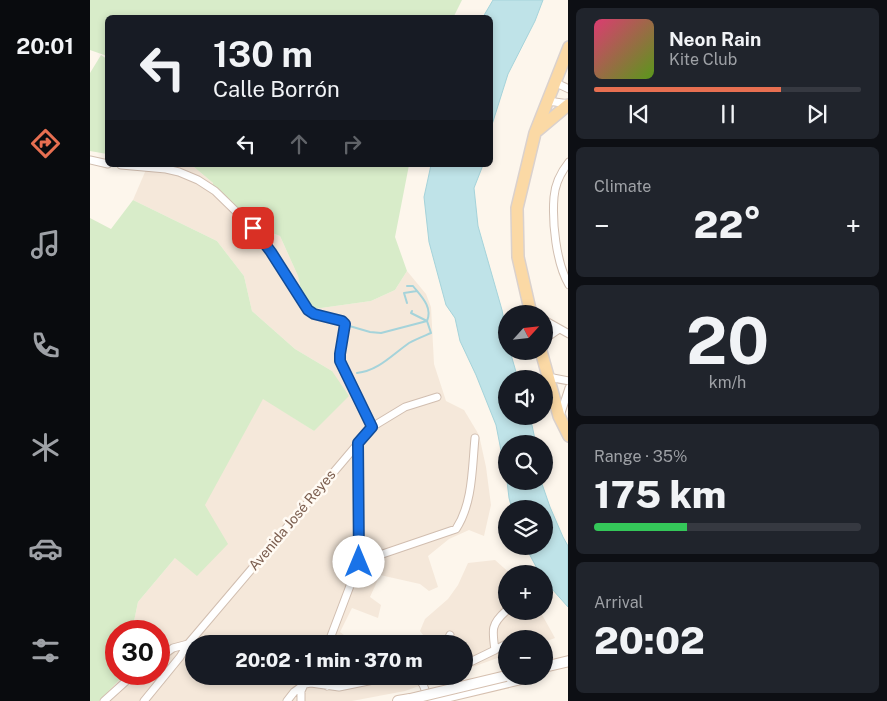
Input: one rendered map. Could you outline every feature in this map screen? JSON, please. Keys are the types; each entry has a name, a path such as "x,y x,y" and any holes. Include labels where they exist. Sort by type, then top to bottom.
{"main road":[{"path":"529,305 518,257 517,208 536,133 568,47"},
{"path":"563,60 568,76"},
{"path":"536,133 568,105"},
{"path":"553,395 559,416 568,436"},
{"path":"553,665 568,661"},
{"path":"553,672 568,668"},
{"path":"398,701 498,678"},
{"path":"428,701 498,684"}],"street":[{"path":"554,82 568,89"},
{"path":"548,101 568,105"},
{"path":"90,160 105,163"},
{"path":"568,162 560,172 554,196 557,248 568,285"},
{"path":"138,167 179,172 198,180 215,192 253,228 271,252 308,310 314,314 344,323 340,361 372,427"},
{"path":"553,325 568,334"},
{"path":"553,333 559,329"},
{"path":"553,378 568,381"},
{"path":"559,416 568,388"},
{"name":"Avenida José Reyes","path":"196,635 372,427 405,407 436,397"},
{"path":"359,562 456,529 463,518 468,501 475,438"},
{"path":"331,635 359,562 358,443"},
{"path":"495,650 493,626 498,619"},
{"name":"Avenida José Reyes","path":"170,651 185,645"},
{"path":"473,661 498,648"},
{"path":"144,701 185,649"},
{"path":"104,701 122,685"},
{"path":"287,701 294,692 304,685"},
{"path":"301,701 301,691 304,685"},
{"path":"316,685 339,687 349,685"},
{"path":"423,685 428,701"}],"shaded area":[{"path":"147,167 194,167 213,183 254,226 280,236 298,276 301,290 314,309 371,301 395,290 407,271 426,294 431,307 434,364 446,401 464,410 479,435 491,505 484,536 469,530 449,539 428,556 438,587 429,591 420,584 380,575 370,597 381,605 378,618 352,608 340,632 344,635 185,635 185,685 422,685 405,691 352,701 99,701 114,685 170,685 170,620 134,620 138,602 175,558 263,398 314,431 332,371 295,349 252,311 244,276 217,241 133,200"},
{"path":"495,560 501,565 498,565 498,620 545,620 551,630 498,630 498,658 473,667 473,635 423,635 420,631 425,619 448,599 458,585 468,563"}],"green space":[{"path":"90,0 462,0 454,15 105,15 105,55 90,50"},
{"path":"101,55 105,58 105,154 90,151 90,73"},
{"path":"194,167 409,167 395,237 407,271 395,290 371,301 314,309 301,290 298,276 280,236 254,226 213,188 213,183"},
{"path":"133,200 217,241 244,276 252,311 295,349 332,371 349,396 314,431 263,399 205,505 228,544 197,576 175,558 138,602 134,620 105,620 105,685 114,685 99,701 90,701 90,218 111,229"}],"water":[{"path":"493,0 543,0 535,21 508,74 493,122 493,15 484,15"},
{"path":"431,167 482,167 474,188 478,226 501,305 498,305 498,360 513,360 515,370 498,370 498,425 532,425 534,435 498,435 496,425 476,375 460,341 455,318 446,305 429,242 424,197"},
{"path":"508,490 544,490 548,500 510,500"},
{"path":"553,514 568,546 568,607 553,590 553,565 535,565 530,555 553,555"}],"waterway":[{"path":"357,373 365,372 378,366 409,343 431,333 427,321 427,306 423,298 413,286 407,286"},
{"path":"407,303 404,293 417,291"},
{"path":"412,311 411,313 427,321"},
{"path":"346,325 381,333 427,321"}],"route":[{"path":"253,228 271,252 308,310 314,314 342,321 345,324 340,361 372,427 358,443 359,562"}]}
